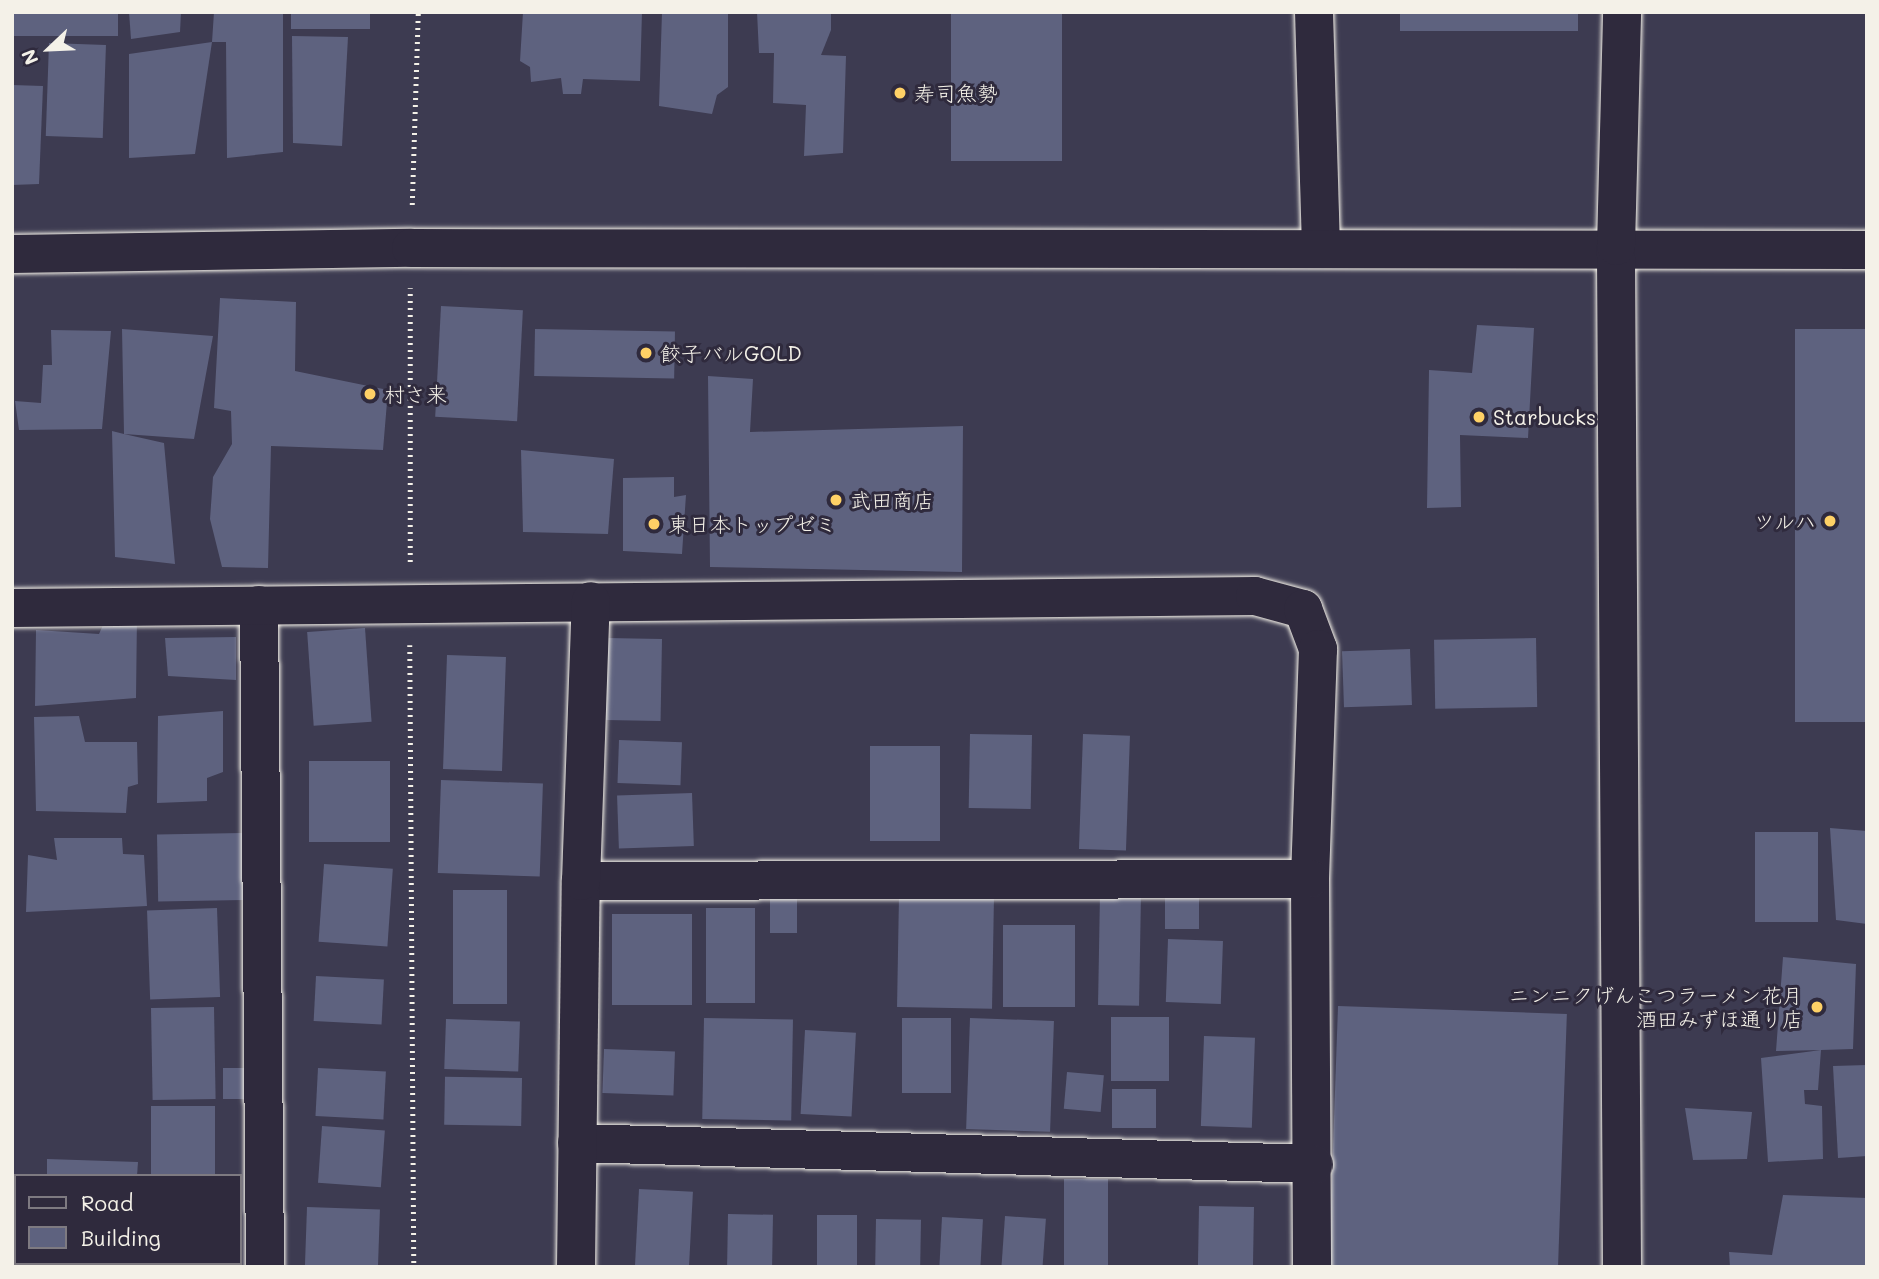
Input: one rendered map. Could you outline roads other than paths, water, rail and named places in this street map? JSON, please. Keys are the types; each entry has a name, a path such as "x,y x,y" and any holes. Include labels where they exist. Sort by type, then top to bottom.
{"street":[{"path":"1314,12 1321,248"},
{"path":"1622,12 1616,246 1622,1267"},
{"path":"12,254 411,248 1616,246 1867,250"},
{"path":"12,608 1255,596 1303,609 1318,649 1310,879 1314,1164 1312,1267"},
{"path":"576,1267 581,881 591,601"},
{"path":"258,605 265,1267"},
{"path":"581,881 1310,879"},
{"path":"577,1143 1314,1164"}],"place":[{"name":"寿司魚勢","path":"900,93"},
{"name":"餃子バルGOLD","path":"646,353"},
{"name":"村さ来","path":"370,394"},
{"name":"Starbucks","path":"1479,417"},
{"name":"武田商店","path":"836,500"},
{"name":"ツルハ","path":"1830,521"},
{"name":"東日本トップゼミ","path":"654,524"},
{"name":"ニンニクげんこつラーメン花月 酒田みずほ通り店","path":"1817,1007"}]}
